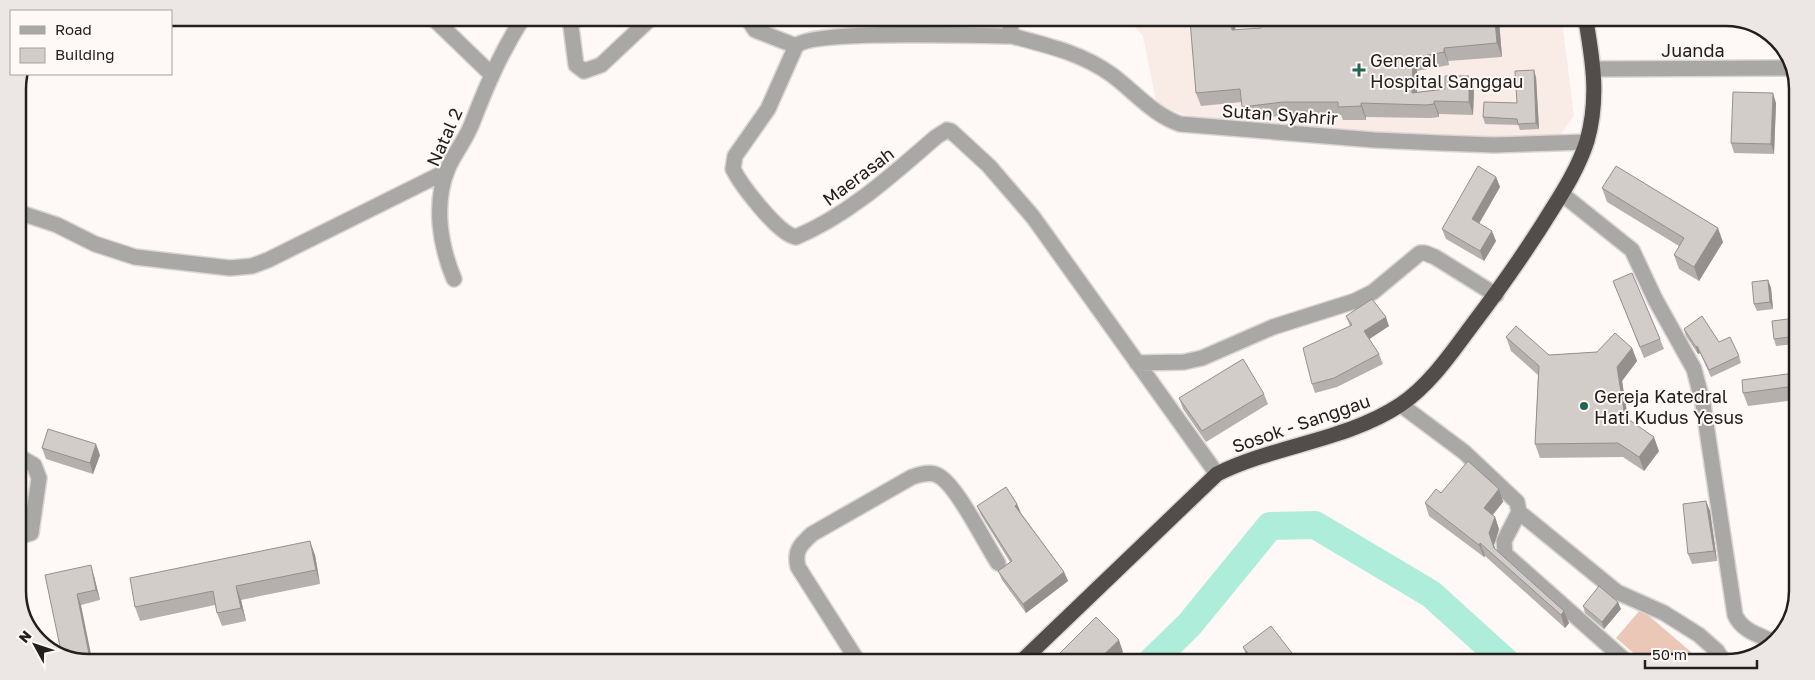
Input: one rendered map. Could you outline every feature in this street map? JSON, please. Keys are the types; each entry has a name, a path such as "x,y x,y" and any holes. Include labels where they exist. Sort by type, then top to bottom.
{"highway":[{"name":"Sosok - Sanggau","path":"1029,654 1126,559 1217,474 1256,456 1349,429 1401,405 1450,355 1496,294 1562,194 1586,142 1594,107 1594,69 1587,26"}],"street":[{"path":"441,26 491,74"},
{"name":"Natal 2","path":"454,280 444,256 440,234 440,219 447,171 467,135 491,74 518,26"},
{"path":"571,26 576,65 584,71 601,65 643,26"},
{"path":"752,26 755,30 796,46 807,39 851,36 1012,36 1010,26"},
{"name":"Sutan Syahrir","path":"1012,36 1086,60 1112,75 1153,111 1180,124 1422,142 1494,145 1586,142"},
{"name":"Maerasah","path":"796,46 768,109 735,156 733,169 762,209 784,233 796,237 835,217 871,191 936,137 946,130 951,131 989,166 1033,217 1217,474"},
{"name":"Juanda","path":"1594,69 1785,68"},
{"path":"26,215 57,225 95,244 129,255 217,268 240,268 268,260 447,171"},
{"path":"1562,194 1632,250 1655,299 1694,369 1703,404 1735,616 1738,624 1746,630 1766,639"},
{"path":"1137,363 1184,362 1202,358 1273,327 1354,301 1373,292 1420,254 1425,253 1435,257 1496,294"},
{"path":"1401,405 1432,426 1500,484 1517,502 1519,512 1504,541 1505,554 1618,654"},
{"path":"26,460 34,465 39,478 30,533 26,534"},
{"path":"853,654 798,567 796,556 800,545 812,534 912,476 932,474 946,481 998,563"},
{"path":"1519,512 1617,592 1664,613 1699,635 1719,654"}],"shaded area":[{"name":"General Hospital Sanggau","path":"1134,26 1563,26 1574,116 1561,134 1477,140 1201,120 1157,105 1143,36"},
{"path":"1641,609 1691,652 1689,654 1635,654 1616,638"}],"building":[{"path":"1190,26 1232,26 1232,30 1261,28 1261,26 1495,26 1497,43 1444,48 1444,52 1413,58 1412,93 1445,89 1445,76 1469,76 1469,102 1434,101 1434,104 1426,105 1361,103 1361,106 1338,107 1338,102 1283,102 1242,107 1240,89 1196,93"},
{"path":"1534,70 1536,123 1518,124 1517,119 1483,117 1484,102 1517,103 1515,71"},
{"path":"1733,92 1773,93 1771,144 1731,143"},
{"path":"1478,166 1496,177 1472,219 1492,231 1480,251 1442,229"},
{"path":"1616,166 1718,228 1694,267 1674,255 1684,238 1602,188"},
{"path":"1632,273 1660,339 1640,347 1613,281"},
{"path":"1768,280 1770,302 1754,304 1752,282"},
{"path":"1372,299 1386,317 1364,331 1379,354 1334,378 1312,384 1303,348 1352,325 1346,316"},
{"path":"1702,316 1719,342 1730,337 1739,356 1709,370 1697,346 1684,329"},
{"path":"1789,319 1789,337 1774,339 1772,321"},
{"name":"Gereja Katedral Hati Kudus Yesus","path":"1516,326 1549,355 1597,352 1615,333 1632,348 1617,367 1625,417 1654,437 1639,457 1618,443 1535,444 1539,366 1506,337"},
{"path":"1243,359 1264,394 1202,431 1179,398"},
{"path":"1789,374 1789,387 1743,393 1742,380"},
{"path":"48,429 96,444 90,463 42,448"},
{"path":"1468,461 1499,489 1484,508 1495,517 1489,533 1494,548 1564,611 1561,615 1480,543 1479,545 1425,503 1436,489 1441,493"},
{"path":"1006,487 1017,504 1015,506 1064,572 1023,604 998,571 1012,561 977,506"},
{"path":"1706,501 1714,551 1688,554 1683,504"},
{"path":"310,541 316,570 236,586 241,608 217,613 213,591 135,607 130,578"},
{"path":"91,565 96,590 77,594 89,654 77,653 60,646 60,620 54,620 45,575"},
{"path":"1599,586 1618,602 1602,622 1583,606"},
{"path":"1096,617 1119,640 1104,654 1059,654"},
{"path":"1271,626 1293,654 1248,654 1243,647"}],"waterway":[{"path":"1159,654 1189,625 1270,526 1315,525 1431,594 1497,654"}],"place":[{"name":"General Hospital Sanggau","path":"1359,70"},
{"name":"Gereja Katedral Hati Kudus Yesus","path":"1584,406"}]}
